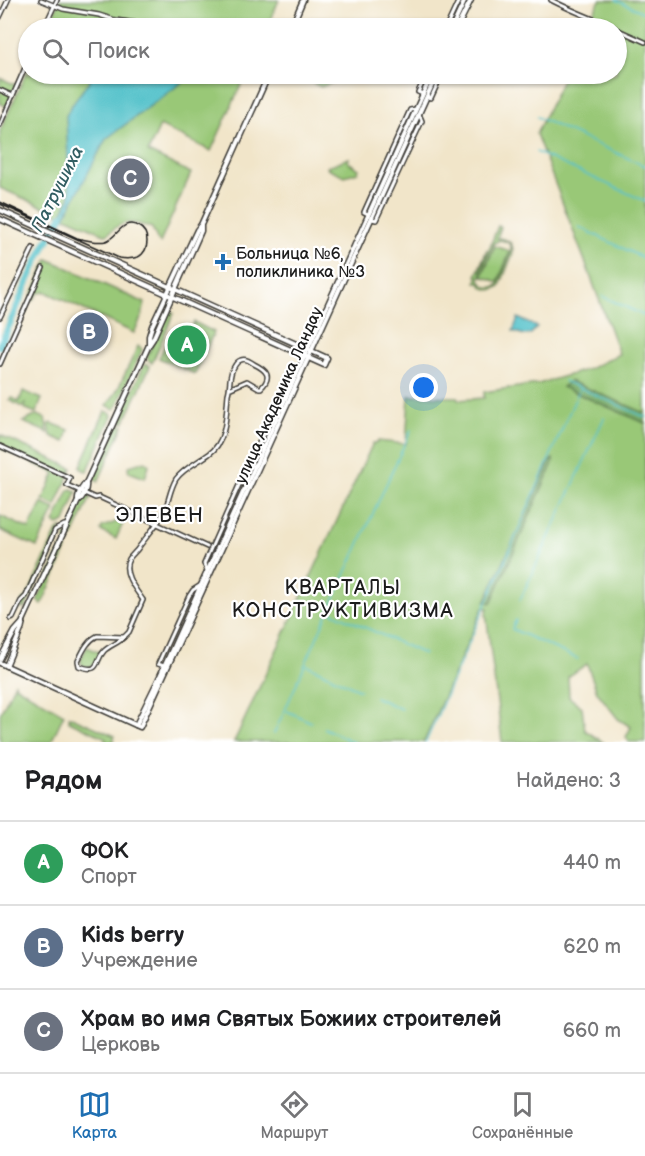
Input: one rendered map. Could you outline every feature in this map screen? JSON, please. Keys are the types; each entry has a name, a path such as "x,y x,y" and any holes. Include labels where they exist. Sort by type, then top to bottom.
{"street":[{"path":"0,17 8,0"},
{"path":"41,0 63,9 109,18"},
{"path":"49,18 57,0"},
{"path":"295,18 303,0"},
{"path":"451,18 459,0"},
{"path":"457,18 465,0"},
{"path":"462,18 471,0"},
{"path":"551,0 592,18"},
{"path":"627,34 645,42"},
{"path":"0,125 18,84"},
{"path":"149,345 152,326 264,84"},
{"name":"улица Академика Ландау","path":"422,84 418,92 427,96"},
{"name":"улица Академика Ландау","path":"138,726 218,559 366,213 416,109 427,96 430,84"},
{"name":"улица Академика Ландау","path":"309,350 374,219 434,84"},
{"path":"427,96 436,84"},
{"path":"0,90 13,96"},
{"path":"0,210 327,358 324,365 0,219"},
{"path":"138,726 6,666 0,661 27,613 78,501 81,499 86,483 201,231 200,226"},
{"path":"0,317 33,249"},
{"path":"0,364 43,268"},
{"name":"улица Академика Ландау","path":"138,726 207,570 306,357"},
{"path":"124,637 97,636 91,639 78,660 79,666 94,668 106,649 117,643 124,637 129,632 143,600 129,577 128,560 138,550 166,508 172,486 177,478 200,459 210,454 222,438 232,370 235,364 240,360 245,360 267,372 267,382 261,388 247,381 231,388"},
{"path":"0,446 70,478 67,485 95,498 99,497 207,547"},
{"path":"11,619 14,618 22,599 26,596 56,530 67,525"},
{"path":"18,609 27,613"},
{"path":"6,666 23,621"}],"green space":[{"path":"60,0 279,0 271,18 52,18"},
{"path":"600,0 645,0 645,742 629,742 626,737 631,727 618,719 597,692 587,664 568,677 569,697 582,707 585,730 603,742 502,742 486,613 488,608 483,608 424,742 234,742 373,443 378,441 406,444 409,396 458,397 458,400 484,398 484,392 538,384 589,369 619,354 536,134 560,84 627,84 627,18 591,18"},
{"path":"0,78 16,85 7,107 0,103"},
{"path":"21,84 241,84 211,151 160,126 148,152 191,173 160,243 152,228 128,223 118,226 107,235 0,188 0,131"},
{"path":"349,158 348,162 359,169 358,172 345,176 327,168 328,166"},
{"path":"498,226 501,227 497,238 509,241 512,246 513,253 500,286 488,290 476,282 478,277 476,276 487,249 480,272","holes":["500,240 508,242 511,252 498,285 487,287 480,278 494,243"]},
{"path":"495,246 510,251 498,282 482,276"},
{"path":"48,259 145,303 134,333 46,292 38,293 33,301 31,296"},
{"path":"168,311 174,313 152,363 147,357"},
{"path":"194,322 214,332 195,374 159,358 172,330 177,333 192,327"},
{"path":"138,346 142,350 116,408 113,409 107,405 117,391"},
{"path":"146,364 150,366 124,423 120,418"},
{"path":"570,381 645,413 645,423 562,387"},
{"path":"23,391 42,399 36,413 24,408 25,403 22,407 9,400 13,398 19,402"},
{"path":"105,411 111,413 112,416 86,471 80,468"},
{"path":"37,415 45,418 48,433 23,422"},
{"path":"51,423 69,430 65,442 51,436 49,425"},
{"path":"117,426 123,426 98,482 94,477"},
{"path":"0,435 72,468 56,506 43,500 55,473 0,448"},
{"path":"553,459 491,603 485,602 550,461"},
{"path":"145,461 149,465 145,478 129,472 129,466"},
{"path":"69,490 77,492 65,522 58,525 54,523"},
{"path":"85,497 91,497 69,544 65,540"},
{"path":"42,503 55,509 37,547 0,530 0,516 29,529"},
{"path":"116,522 123,523 116,539 101,531 102,527"},
{"path":"61,528 25,608 21,608 22,601 27,597 57,531"},
{"path":"64,547 67,549 42,604 37,601"},
{"path":"87,647 101,653 96,664 89,668 81,662"},
{"path":"15,683 16,686 64,714 51,742 0,742 0,714"},
{"path":"69,716 115,736 113,742 104,742 106,738 69,721"}],"water":[{"path":"87,84 180,84 106,139 61,224 56,222 70,197 66,116"},
{"path":"518,318 537,327 531,334 524,335 513,331"}],"waterway":[{"path":"616,0 645,13"},
{"path":"537,117 645,166"},
{"path":"536,152 645,201"},
{"name":"Патрушиха","path":"0,346 36,263 62,216"},
{"path":"579,227 645,259"},
{"path":"602,296 645,316"},
{"path":"564,381 645,417"},
{"path":"426,742 580,388"},
{"path":"520,600 604,418"},
{"path":"274,733 411,430"},
{"path":"329,611 424,654"},
{"path":"516,620 512,629 578,659"},
{"path":"307,665 360,690"},
{"path":"375,697 401,709"},
{"path":"287,711 311,722"},
{"path":"324,728 353,742"}],"tram line":[{"path":"0,202 77,238 92,241 106,241 124,226 133,224 145,233 147,241 145,250 138,257 119,258 0,204"}],"place":[{"name":"Храм во имя Святых Божиих строителей","path":"130,178"},
{"name":"Больница №6, поликлиника №3","path":"223,262"},
{"name":"Kids berry","path":"89,332"},
{"name":"ФОК","path":"187,345"}],"district":[{"name":"ЭЛЕВЕН","path":"160,515"},
{"name":"КВАРТАЛЫ КОНСТРУКТИВИЗМА","path":"343,598"}]}
